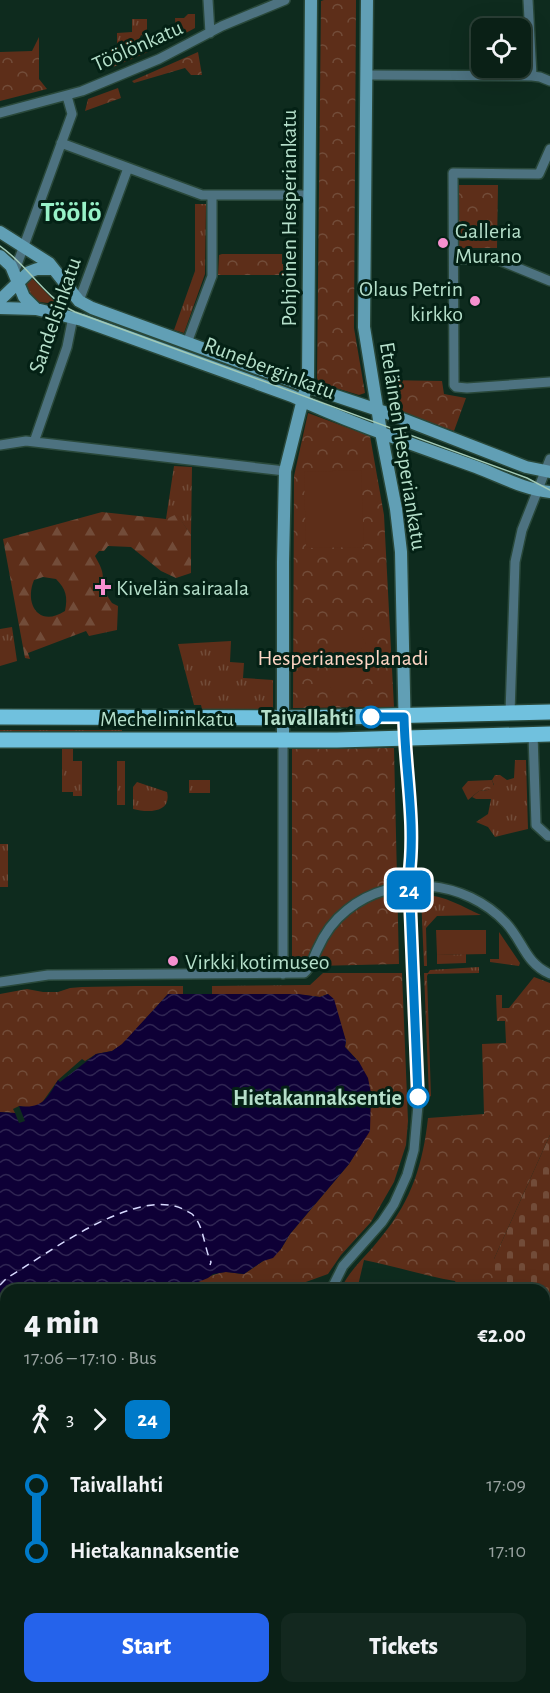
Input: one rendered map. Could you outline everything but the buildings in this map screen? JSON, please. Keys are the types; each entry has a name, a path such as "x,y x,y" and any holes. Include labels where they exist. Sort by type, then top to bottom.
{"main road":[{"name":"Mechelininkatu","path":"0,717 404,717 550,712"},
{"name":"Mechelininkatu","path":"0,740 405,739 550,734"}],"street":[{"path":"208,0 210,33"},
{"name":"Töölönkatu","path":"0,113 67,96 159,59 260,9 285,0"},
{"name":"Pohjoinen Hesperiankatu","path":"284,974 283,562 285,471 308,371 310,0"},
{"name":"Eteläinen Hesperiankatu","path":"334,1284 343,1266 382,1222 394,1204 407,1175 415,1140 418,1105 409,886 410,779 406,760 404,717 400,552 396,509 364,327 367,0"},
{"path":"528,0 532,76"},
{"path":"367,75 532,76 550,81"},
{"path":"0,300 16,277 24,246 72,114 67,96"},
{"path":"61,143 202,195 309,195"},
{"path":"550,149 539,174 453,173 454,384 456,387 550,381"},
{"name":"Sandelsinkatu","path":"34,442 67,347 73,317 128,168"},
{"path":"187,343 212,276 212,195"},
{"name":"Runeberginkatu","path":"0,232 49,263 79,301 92,308 431,429 517,464 549,473"},
{"path":"0,256 11,266 24,297 36,309"},
{"path":"454,259 496,260 550,281"},
{"path":"16,277 32,270 52,269"},
{"name":"Runeberginkatu","path":"0,308 36,309 73,317 302,401 406,442 544,491 550,499"},
{"path":"0,445 23,441 34,442 285,471"},
{"path":"387,458 393,448 406,442"},
{"path":"510,714 515,562 522,530 544,491 550,459"},
{"path":"533,734 536,825 550,836"},
{"path":"0,982 48,975 304,974 328,928 342,914 358,902 381,891 409,886 446,888 491,909 506,924 533,964 550,974"}],"green space":[{"path":"356,0 354,328 365,393 359,395 319,383 317,378 321,1"},
{"path":"188,14 195,14 195,28 171,41 169,34 176,33 175,18 184,18"},
{"path":"132,19 147,19 147,37 141,35 139,40 142,43 148,40 148,52 113,67 111,50 117,50 117,33 132,32"},
{"path":"39,37 39,79 47,89 0,101 0,52 32,51"},
{"path":"198,52 202,75 191,75 185,68 134,83 132,81"},
{"path":"118,88 121,98 85,111 88,99"},
{"path":"458,185 498,185 497,248 457,248"},
{"path":"195,204 206,204 205,274 184,333 174,330 195,271"},
{"path":"282,254 282,264 297,264 297,275 218,275 219,255"},
{"path":"31,277 57,304 39,302 30,296 26,283"},
{"path":"384,380 442,381 444,394 466,398 454,431 388,408"},
{"name":"Hesperianesplanadi","path":"308,413 370,436 384,515 394,707 293,708 294,476"},
{"path":"174,466 192,467 191,535 177,515 166,519"},
{"path":"361,470 364,547 306,548 304,472"},
{"path":"102,512 166,519 177,514 191,535 191,573 176,578 161,571 131,547 108,546 95,556 102,571 104,591 112,603 118,606 117,630 89,636 86,631 28,653 30,659 25,658 3,539","holes":["43,577 56,579 65,594 65,611 56,616 41,615 36,611 31,597 34,580"]},
{"path":"12,627 17,661 0,666 0,629"},
{"path":"344,637 362,637 366,643 361,649 344,649"},
{"path":"231,641 230,662 244,663 243,678 273,680 273,709 202,709 201,705 194,705 178,644"},
{"path":"335,654 357,654 362,659 362,690 333,692 330,687 330,657"},
{"path":"0,730 122,730 122,735 0,734"},
{"path":"73,748 73,761 82,761 82,796 73,796 73,792 62,792 62,749"},
{"path":"394,748 399,964 315,966 292,961 292,749"},
{"path":"515,760 526,760 528,829 495,837 488,827 476,822 488,814 491,799 472,797 479,791 488,790 494,785 492,780 495,775 500,775 507,780 514,778"},
{"path":"117,761 125,761 125,805 117,805"},
{"path":"189,780 210,780 210,793 189,793"},
{"path":"492,780 494,786 488,790 479,791 468,800 462,788 468,781"},
{"path":"137,782 167,792 166,804 152,811 133,809 133,787"},
{"path":"0,844 8,844 8,887 0,887"},
{"path":"421,895 445,899 481,915 437,916 426,928 427,966 424,966"},
{"path":"436,930 486,930 486,954 437,955"},
{"path":"499,932 520,963 519,966 490,962 490,959 499,959"},
{"path":"466,954 466,963 437,964 437,955"},
{"path":"479,967 479,973 428,974 427,976 431,1096 429,1097 424,973 430,970"},
{"path":"323,973 402,973 408,1121 406,1145 394,1182 371,1222 341,1255 328,1274 300,1284 193,1284 221,1273 244,1274 281,1249 290,1234 349,1164 369,1131 371,1093 359,1062 345,1047 346,1041 330,997 328,994 320,997 294,994 294,986 310,985"},
{"path":"534,977 550,983 550,1135 494,1259 494,1284 456,1284 455,1281 364,1260 358,1284 343,1284 401,1209 419,1166 428,1118 484,1114 482,1044 506,1043 505,1021 497,1021 496,995 502,995 502,1008 509,1008"},
{"path":"311,985 298,994 212,994 212,986"},
{"path":"183,986 183,994 168,994 123,1044 112,1051 96,1054 85,1061 82,1059 58,1080 41,1104 32,1108 19,1106 13,1109 15,1113 0,1112 0,994 27,989 58,992 82,987"},
{"path":"550,1135 550,1284 494,1284 494,1259"}],"water":[{"path":"168,994 298,994 320,997 328,994 334,999 346,1041 345,1047 359,1062 368,1078 371,1093 370,1131 349,1164 290,1234 281,1249 273,1258 263,1261 244,1274 226,1272 213,1274 194,1284 0,1284 0,1112 15,1113 19,1123 25,1121 19,1106 39,1104 47,1097 58,1080 60,1082 96,1054 112,1051 122,1044"}],"ferry route":[{"path":"1,1284 7,1278 94,1225 143,1207 165,1205 185,1210 193,1215 202,1231 210,1265"}],"tram line":[{"path":"0,246 54,298 75,312 527,478 550,490"}],"bus line":[{"name":"24","path":"371,717 404,717 406,760 410,779 411,859 409,876 418,1097"}],"place":[{"name":"Galleria Murano","path":"443,243"},
{"name":"Olaus Petrin kirkko","path":"475,301"},
{"name":"Kivelän sairaala","path":"103,587"},
{"name":"Taivallahti","path":"371,717"},
{"name":"Virkki kotimuseo","path":"173,961"},
{"name":"Hietakannaksentie","path":"418,1097"}],"district":[{"name":"Töölö","path":"71,211"}]}
